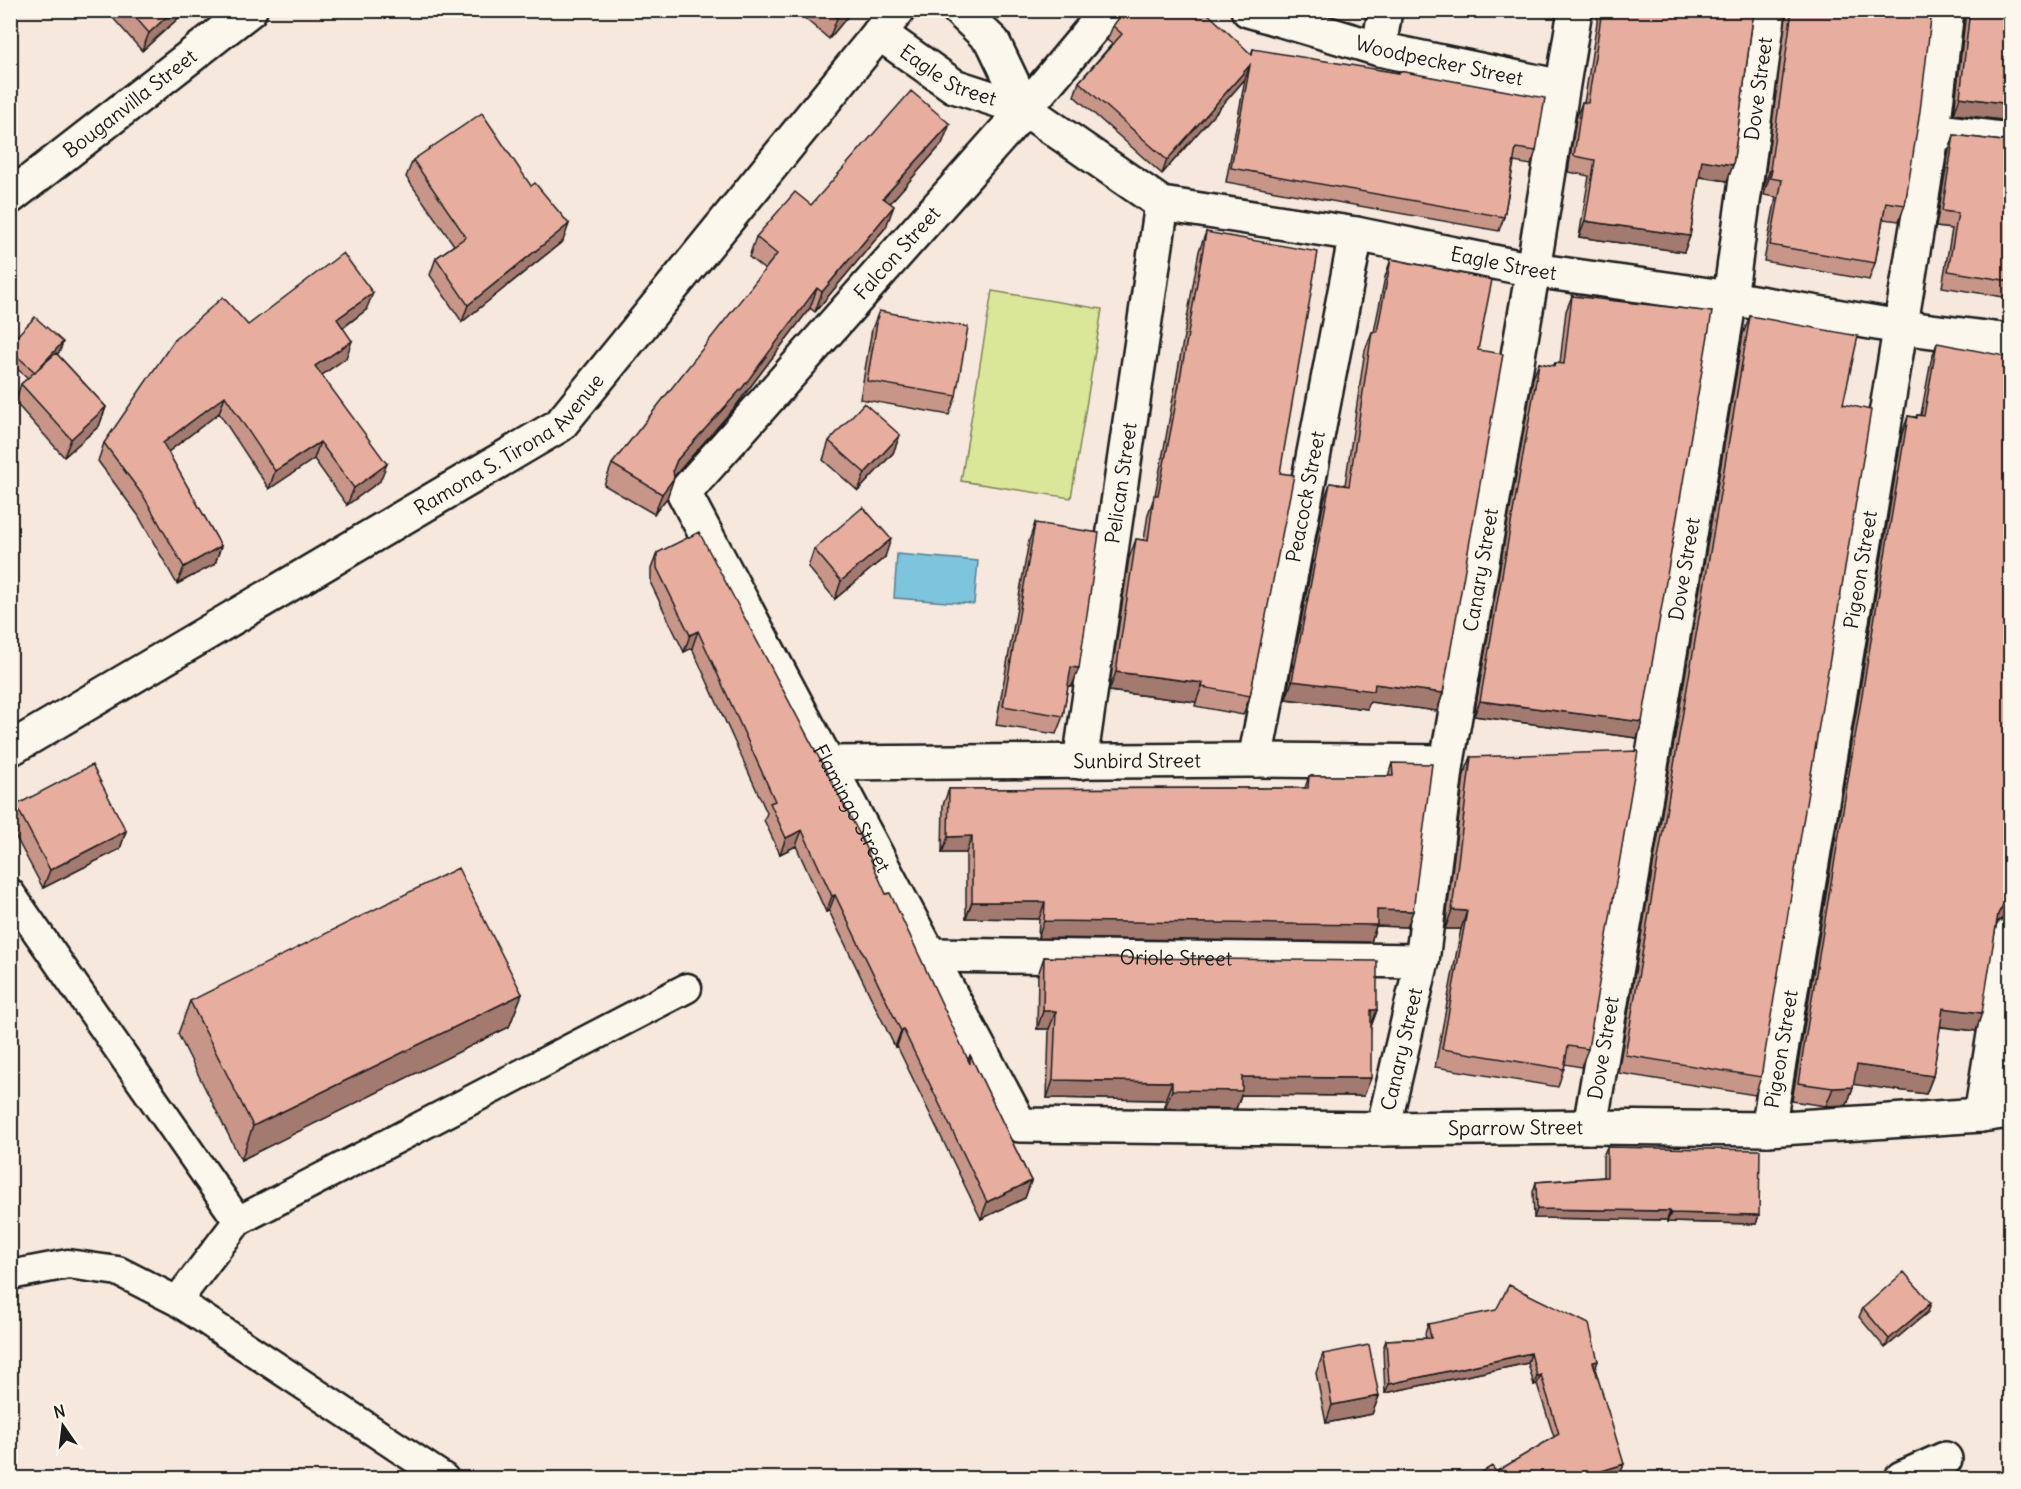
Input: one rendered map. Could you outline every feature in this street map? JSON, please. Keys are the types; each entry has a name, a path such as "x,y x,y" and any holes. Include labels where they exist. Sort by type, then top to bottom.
{"street":[{"name":"Bouganvilla Street","path":"10,197 250,10"},
{"name":"Eagle Street","path":"959,10 993,42 1025,109"},
{"name":"Falcon Street","path":"684,493 1025,109 1108,10"},
{"name":"Woodpecker Street","path":"1248,10 1379,49 1562,87"},
{"path":"1379,49 1385,10"},
{"name":"Canary Street","path":"1383,1129 1422,961 1447,762 1533,270 1575,10"},
{"name":"Dove Street","path":"1590,1127 1730,298 1769,10"},
{"name":"Pigeon Street","path":"1768,1129 1933,129 1947,10"},
{"name":"Eagle Street","path":"888,22 954,86 1025,109 1162,204 1356,234 1533,270 1730,298 1900,327 2010,341"},
{"name":"Ramona S. Tirona Avenue","path":"10,749 560,425 888,22"},
{"path":"1933,129 2010,140"},
{"name":"Pelican Street","path":"1080,762 1162,204"},
{"name":"Peacock Street","path":"1254,760 1356,234"},
{"name":"Flamingo Street","path":"684,493 1020,1125"},
{"name":"Sunbird Street","path":"828,764 1254,760 1447,762"},
{"path":"1996,1113 2010,935"},
{"name":"Oriole Street","path":"930,955 1422,961"},
{"name":"Sparrow Street","path":"1020,1125 1383,1129 1590,1127 1768,1129 1996,1113"},
{"path":"1902,1479 1945,1459"}],"lane":[{"path":"10,893 238,1221"},
{"path":"177,1301 238,1221 687,988"},
{"path":"10,1275 68,1264 118,1271 177,1301 444,1479"}],"green space":[{"path":"992,291 1102,309 1071,498 961,481"}],"water":[{"path":"897,554 978,561 974,604 894,598"}],"building":[{"path":"129,10 174,10 149,33"},
{"path":"829,10 843,10 837,18"},
{"path":"1125,10 1204,10 1252,55 1253,49 1399,73 1399,71 1545,98 1536,151 1516,148 1504,217 1231,168 1250,65 1167,160 1079,82 1122,34 1113,26"},
{"path":"1602,10 1754,10 1733,165 1702,160 1690,236 1585,221 1595,160 1574,156 1582,102 1588,103"},
{"path":"1792,10 1932,10 1920,111 1905,205 1886,202 1875,263 1770,245 1782,180 1770,178 1772,170 1770,170"},
{"path":"1970,10 2010,10 2010,104 1960,97"},
{"path":"911,91 950,124 883,198 894,206 822,292 817,288 743,387 677,460 673,470 674,478 662,494 612,464 777,254 756,237 795,192 811,205"},
{"path":"482,113 531,186 535,183 569,224 468,305 436,258 466,237 413,160"},
{"path":"1954,135 2010,142 2010,281 1948,271 1958,213 1942,211"},
{"path":"1206,232 1318,252 1280,473 1294,475 1250,696 1202,687 1203,683 1116,672 1136,539 1148,541 1154,495 1158,495"},
{"path":"343,253 373,293 337,319 352,341 315,366 387,464 354,488 320,442 275,471 225,396 163,443 221,546 184,567 144,497 104,443 175,339 223,297 248,325"},
{"path":"1391,259 1492,280 1478,350 1503,354 1443,693 1375,684 1374,691 1292,681 1330,483 1349,486 1372,332 1377,332"},
{"path":"1572,296 1712,312 1642,722 1480,701 1539,363 1554,366 1555,363 1564,364"},
{"path":"879,311 968,327 956,396 867,381"},
{"path":"1750,316 1858,336 1843,404 1871,410 1761,1077 1625,1055"},
{"path":"35,317 63,342 35,372 10,350 10,343"},
{"path":"1937,343 2010,357 2010,899 1998,914 1982,1013 1943,1008 1933,1076 1857,1065 1853,1087 1833,1088 1798,1083 1908,416 1917,418 1917,415 1924,416"},
{"path":"56,353 106,407 71,439 21,384"},
{"path":"864,403 900,435 865,473 829,441"},
{"path":"863,507 891,539 841,581 814,549"},
{"path":"1035,523 1099,533 1079,668 1071,667 1063,716 1003,706"},
{"path":"699,532 859,833 886,894 890,893 970,1064 970,1055 1031,1181 987,1202 903,1029 901,1031 835,895 832,896 802,830 786,838 770,803 775,801 698,631 690,635 657,568 657,553"},
{"path":"1638,751 1588,1049 1568,1046 1564,1069 1442,1049 1467,911 1452,910 1471,757"},
{"path":"1392,763 1432,764 1413,911 1377,910 1377,925 1044,921 1045,902 972,902 972,836 948,837 949,789 1308,788 1309,776 1393,776"},
{"path":"92,765 126,831 50,870 16,805"},
{"path":"458,868 522,994 253,1126 190,1001"},
{"path":"1044,957 1377,961 1377,1010 1371,1010 1371,1078 1242,1077 1242,1091 1172,1090 1172,1082 1053,1080 1056,1011 1043,1011"},
{"path":"1607,1147 1760,1150 1759,1215 1537,1209 1536,1182 1607,1177"},
{"path":"1904,1272 1931,1303 1889,1339 1863,1308"},
{"path":"1509,1285 1589,1324 1598,1361 1593,1362 1624,1464 1583,1479 1471,1479 1492,1466 1496,1472 1559,1434 1541,1375 1537,1376 1531,1353 1389,1384 1386,1340 1431,1338 1428,1324 1496,1310"},
{"path":"1369,1345 1379,1396 1332,1405 1323,1354"}]}
